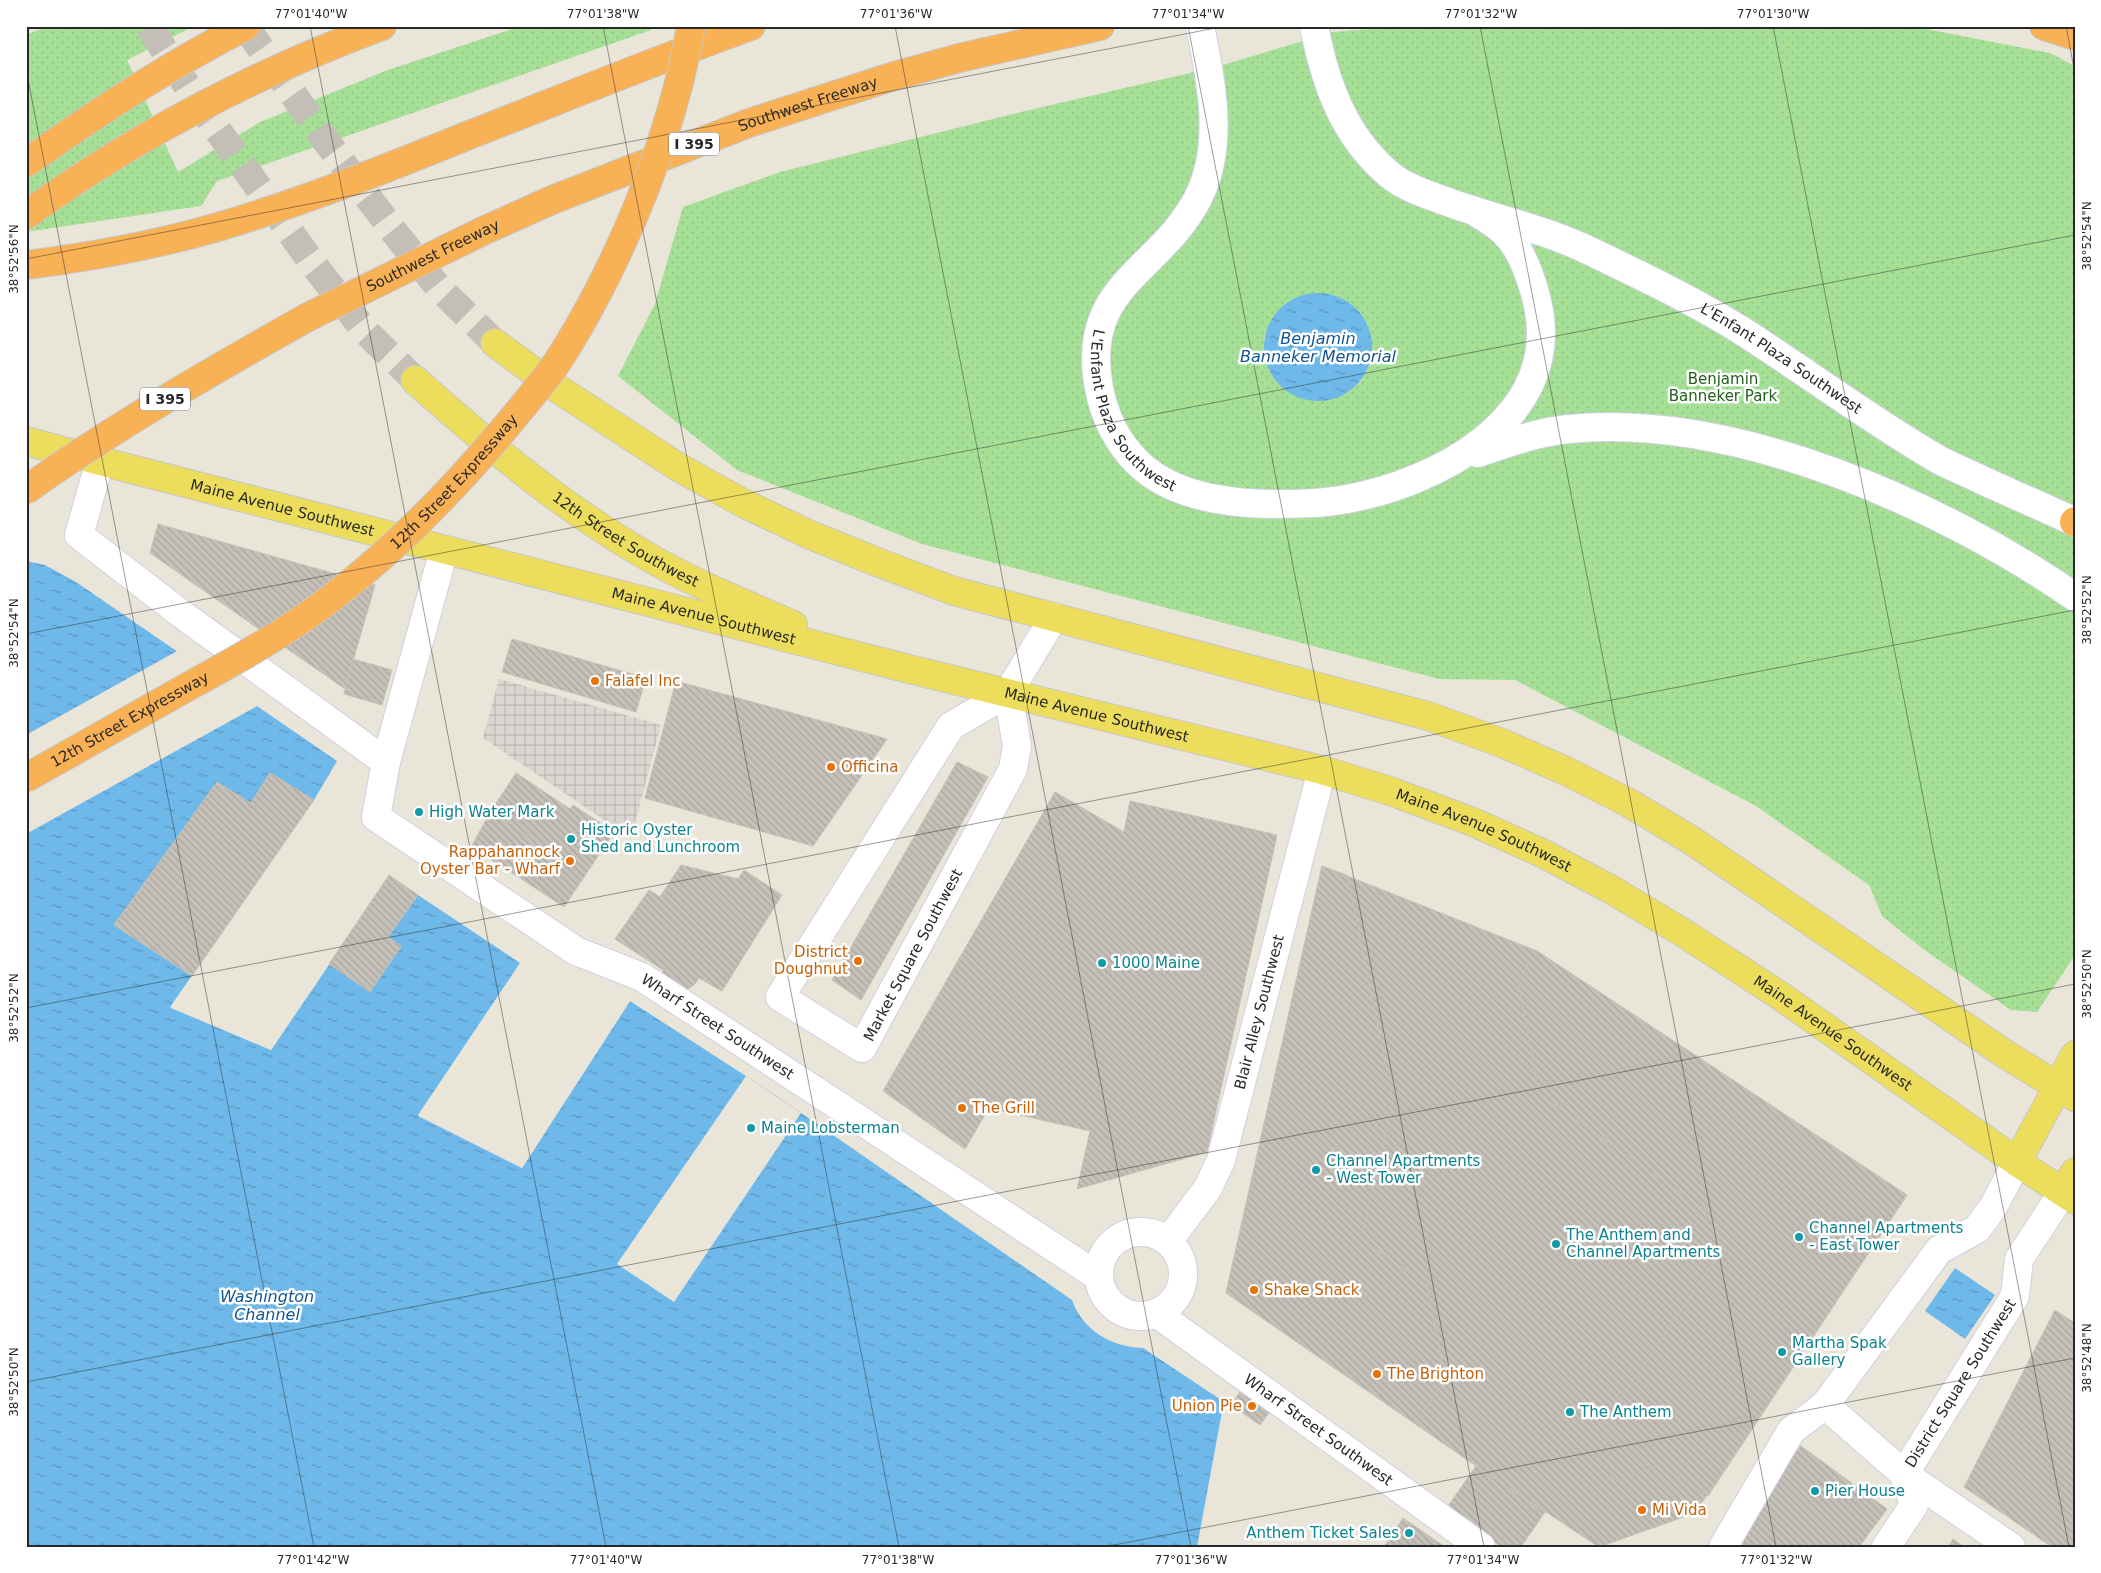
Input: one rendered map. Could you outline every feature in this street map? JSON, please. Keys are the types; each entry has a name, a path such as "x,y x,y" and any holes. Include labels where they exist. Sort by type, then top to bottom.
{"highway":[{"path":"26,162 99,112 246,26"},
{"path":"26,215 75,180 174,120 291,64 382,26"},
{"name":"12th Street Expressway","path":"26,778 251,652 294,624 334,596 390,549 443,499 532,396 558,360 591,305 623,240 662,143 676,96 691,26"},
{"path":"26,265 72,259 150,244 227,224 346,183 751,26"},
{"name":"Southwest Freeway","path":"26,490 109,433 308,316 509,219 646,162 749,123 899,74 1100,26"},
{"path":"2044,26 2075,36"}],"main road":[{"path":"495,343 552,385 678,467 743,503 817,538 954,591 1428,716 1502,743 1566,771 1629,803 1690,840 1997,1048 2067,1092"},
{"name":"12th Street Southwest","path":"415,380 504,457 562,501 652,560 862,656"},
{"name":"Maine Avenue Southwest","path":"26,440 100,462 444,550 1008,693 1322,770 1390,791 1473,822 1544,854 1612,890 1779,995 2017,1162 2071,1188"},
{"path":"2017,1162 2067,1092 2075,1055"}],"street":[{"name":"L'Enfant Plaza Southwest","path":"1200,26 1206,54 1213,116 1212,148 1207,176 1185,219 1168,240 1123,284 1109,305 1101,324 1096,344 1095,370 1100,396 1108,420 1121,443 1138,463 1160,479 1183,490 1243,503 1312,504 1348,499 1412,480 1448,463 1479,444 1502,425 1527,391 1536,367 1541,344 1541,321 1537,297 1519,254 1506,234 1479,214"},
{"name":"L'Enfant Plaza Southwest","path":"1314,29 1320,56 1344,119 1356,140 1371,159 1393,177 1415,190 1479,214 1553,236 1590,250 1684,298 1738,329 1943,462 2074,522"},
{"name":"L'Enfant Plaza Southwest","path":"1448,463 1525,437 1569,429 1659,430 1704,437 1798,461 1885,492 1972,533 2018,559 2075,596"},
{"path":"100,462 79,535 180,613 386,762 444,550"},
{"path":"1008,693 1054,618"},
{"name":"Market Square Southwest","path":"1008,693 1017,746 1013,769 862,1048 780,998 951,726 1008,693"},
{"name":"Wharf Street Southwest","path":"386,762 376,817 576,951 642,977 1099,1277"},
{"name":"Blair Alley Southwest","path":"1168,1241 1208,1188 1221,1160 1322,770"},
{"path":"1723,1547 1791,1431 1825,1405 1939,1250 1977,1230 1992,1208 2017,1162"},
{"name":"District Square Southwest","path":"1886,1547 1914,1505 1904,1474 2015,1296 2020,1259 2071,1188"},
{"path":"1146,1232 1168,1241 1180,1258 1183,1271 1182,1284 1173,1302 1150,1316 1136,1316 1118,1310 1105,1295 1099,1277 1099,1269 1104,1254 1109,1247 1122,1237 1146,1232"},
{"name":"Wharf Street Southwest","path":"1156,1313 1481,1547"},
{"path":"1825,1405 1904,1474 2010,1547"}],"green space":[{"path":"48,26 194,26 127,60 178,172 260,122 385,71 521,26 651,26 651,30 217,181 201,206 26,232 26,35"},
{"name":"Benjamin Banneker Park","path":"1404,26 1911,26 2050,53 2075,66 2075,955 2037,1012 2011,1010 1923,949 1882,916 1869,885 1756,806 1515,680 1439,679 922,544 737,470 618,376 655,304 683,207 780,172 1025,111 1216,67 1333,32","holes":["1319,293 1336,296 1351,304 1369,366 1361,381 1349,392 1269,371 1264,351 1265,335 1278,314 1302,297"]}],"shaded area":[{"path":"499,679 661,725 631,838 483,738"}],"water":[{"name":"Benjamin Banneker Memorial","path":"1318,293 1339,297 1356,309 1368,326 1372,347 1368,368 1356,385 1339,397 1318,401 1297,397 1280,385 1268,368 1264,347 1268,326 1280,309 1297,297"},
{"name":"Washington Channel","path":"26,561 45,565 76,582 337,761 314,800 270,773 251,803 217,782 114,925 192,976 171,1008 271,1050 329,964 370,991 401,947 388,937 418,895 520,963 418,1115 522,1168 630,1001 775,1095 1072,1300 1077,1311 1091,1329 1110,1341 1143,1348 1442,1547 26,1547"},
{"path":"1955,1268 1995,1295 1965,1339 1925,1311"}],"pier":[{"path":"179,650 259,705 26,834 26,735"},
{"path":"329,961 331,962 271,1050 170,1007 193,974 194,978 174,1006 271,1047"},
{"path":"522,961 522,964 422,1115 521,1165 628,1000 630,1001 522,1168 418,1116"},
{"path":"746,1076 801,1113 674,1302 617,1264"},
{"path":"1224,1401 1231,1405 1442,1547 1197,1547"}],"building":[{"path":"158,524 375,585 345,689 150,553"},
{"path":"512,639 646,678 636,712 502,672"},
{"path":"353,659 392,670 382,705 344,694"},
{"path":"676,681 887,739 813,846 645,798"},
{"path":"957,762 988,777 861,1000 832,980"},
{"path":"270,773 314,800 192,976 114,925 217,782 251,803"},
{"name":"Historic Oyster Shed and Lunchroom","path":"516,773 570,809 573,805 614,832 564,907 520,878 542,845 491,811"},
{"name":"1000 Maine","path":"1055,792 1124,832 1130,801 1277,835 1207,1152 1077,1189 1090,1131 989,1108 965,1149 883,1091"},
{"path":"491,811 542,845 520,878 471,847"},
{"path":"681,865 738,879 744,870 782,895 722,991 699,978 688,989 679,990 663,978 663,970 615,939 649,890 660,897"},
{"name":"The Anthem and Channel Apartments","path":"1322,866 1537,951 1907,1195 1695,1513 1599,1547 1476,1466 1226,1293"},
{"name":"Channel Apartments - West Tower","path":"1322,866 1347,875 1393,1101 1361,1239 1427,1285 1445,1377 1416,1424 1226,1293"},
{"path":"389,875 418,895 388,937 401,946 370,992 329,964"},
{"name":"Channel Apartments - East Tower","path":"1537,951 1907,1195 1708,1496 1661,1465 1614,1482 1603,1425 1718,1255 1718,1219 1539,1094 1518,980"},
{"path":"2055,1310 2075,1323 2075,1547 2052,1547 1964,1487"},
{"path":"1244,1386 1274,1406 1260,1425 1231,1405"},
{"name":"Pier House","path":"1801,1446 1887,1509 1859,1547 1746,1547 1740,1542 1777,1474"},
{"path":"1476,1466 1545,1512 1521,1547 1502,1547 1446,1509"},
{"name":"Anthem Ticket Sales","path":"1403,1518 1445,1547 1384,1547"},
{"path":"1953,1539 1964,1547 1948,1547"}],"tunnel":[{"path":"149,26 196,100 313,264 366,332 415,380"},
{"path":"245,26 326,141 391,228 439,288 495,343"}],"place":[{"name":"Falafel Inc","path":"595,681"},
{"name":"Officina","path":"831,767"},
{"name":"High Water Mark","path":"419,812"},
{"name":"Historic Oyster Shed and Lunchroom","path":"571,839"},
{"name":"Rappahannock Oyster Bar - Wharf","path":"570,861"},
{"name":"District Doughnut","path":"858,961"},
{"name":"1000 Maine","path":"1102,963"},
{"name":"The Grill","path":"962,1108"},
{"name":"Maine Lobsterman","path":"751,1128"},
{"name":"Channel Apartments - West Tower","path":"1316,1170"},
{"name":"Channel Apartments - East Tower","path":"1799,1237"},
{"name":"The Anthem and Channel Apartments","path":"1556,1244"},
{"name":"Shake Shack","path":"1254,1290"},
{"name":"Martha Spak Gallery","path":"1782,1352"},
{"name":"The Brighton","path":"1377,1374"},
{"name":"Union Pie","path":"1252,1406"},
{"name":"The Anthem","path":"1570,1412"},
{"name":"Pier House","path":"1815,1491"},
{"name":"Mi Vida","path":"1642,1510"},
{"name":"Anthem Ticket Sales","path":"1409,1533"}]}
